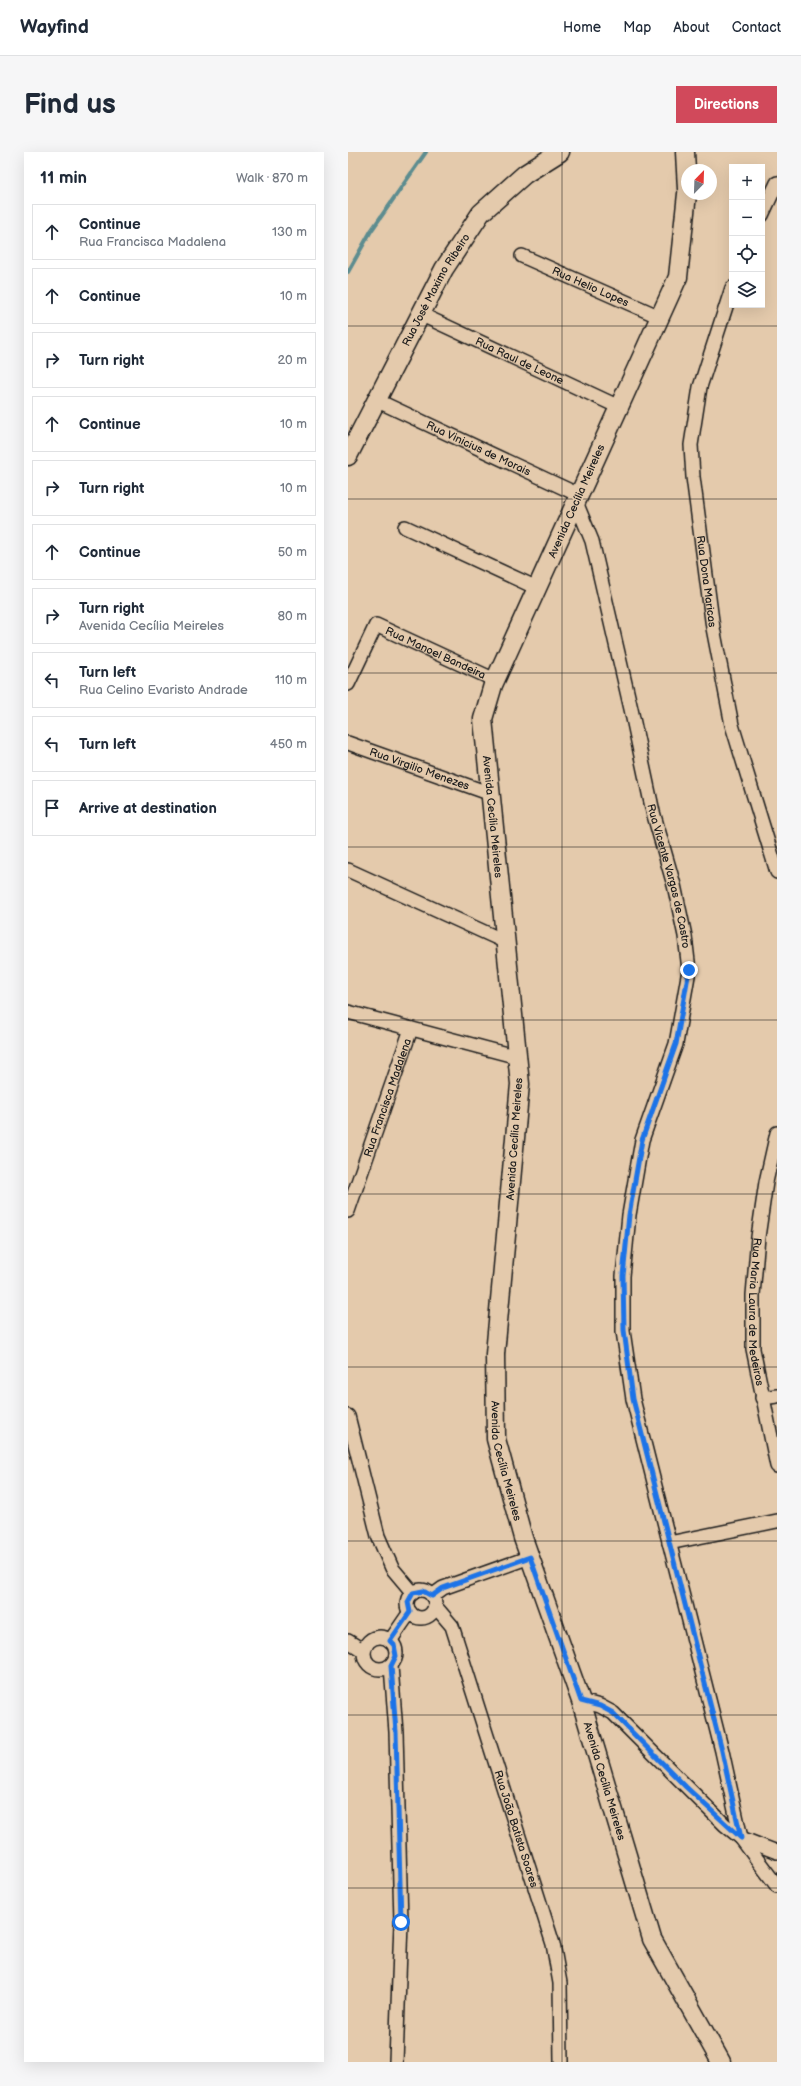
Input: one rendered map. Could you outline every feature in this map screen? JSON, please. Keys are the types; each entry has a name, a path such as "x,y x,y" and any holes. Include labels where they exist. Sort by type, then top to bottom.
{"street":[{"name":"Rua José Maximo Ribeiro","path":"348,456 378,401 420,314 444,269 481,213 525,174 560,152"},
{"path":"685,152 686,164"},
{"path":"765,209 777,183"},
{"name":"Avenida Cecília Meireles","path":"686,200 678,277 495,680 484,719 520,1084 495,1354 496,1439 522,1538 581,1701 652,1939 721,2062"},
{"name":"Rua Helio Lopes","path":"522,256 660,317"},
{"name":"Rua Dona Maricas","path":"729,297 700,388 691,445 693,477 713,628 732,726 777,872"},
{"name":"Rua Raul de Leone","path":"420,314 619,407"},
{"name":"Rua Vinicius de Morais","path":"378,401 577,498"},
{"name":"Rua Vicente Vargas de Castro","path":"577,498 592,541 653,812 674,885 685,936 689,970 676,1044 642,1140 629,1215 623,1276 624,1330 633,1399 722,1751 741,1838"},
{"path":"405,528 537,588"},
{"name":"Rua Manoel Bandeira","path":"348,684 376,625 495,680"},
{"name":"Rua Virgilio Menezes","path":"348,744 491,794"},
{"path":"348,870 506,942"},
{"path":"348,1012 518,1057"},
{"name":"Rua Francisca Madalena","path":"348,1211 411,1029"},
{"name":"Rua Maria Laura de Medeiros","path":"777,1133 766,1182 759,1229 753,1295 753,1349 777,1466"},
{"path":"762,1398 777,1396"},
{"path":"348,1416 378,1536 392,1568 413,1593"},
{"path":"669,1543 777,1521"},
{"path":"433,1601 423,1591 413,1593 408,1602 410,1612 414,1616 425,1617 433,1611 433,1601 443,1588 530,1557"},
{"name":"Rua João Batista Soares","path":"433,1601 452,1626 553,1944 560,1983 561,2062"},
{"path":"390,1641 410,1612"},
{"path":"391,1666 380,1670 370,1666 364,1657 364,1651 369,1641 379,1637 390,1641 394,1645 396,1656 391,1666 396,1732 401,1922 396,2062"},
{"path":"348,1641 364,1651"},
{"path":"581,1701 600,1706 613,1713 691,1792 741,1838 777,1886"},
{"path":"741,1838 777,1852"}],"waterway":[{"path":"348,272 371,231 426,152"}],"route":[{"path":"401,1922 396,1732 391,1666 396,1656 396,1650 390,1641 410,1612 408,1602 409,1597 413,1593 423,1591 428,1592 432,1596 443,1588 530,1557 581,1701 600,1706 613,1713 686,1787 725,1825 741,1838 722,1751 633,1399 624,1330 623,1276 629,1215 642,1140 676,1044 689,970"}]}
